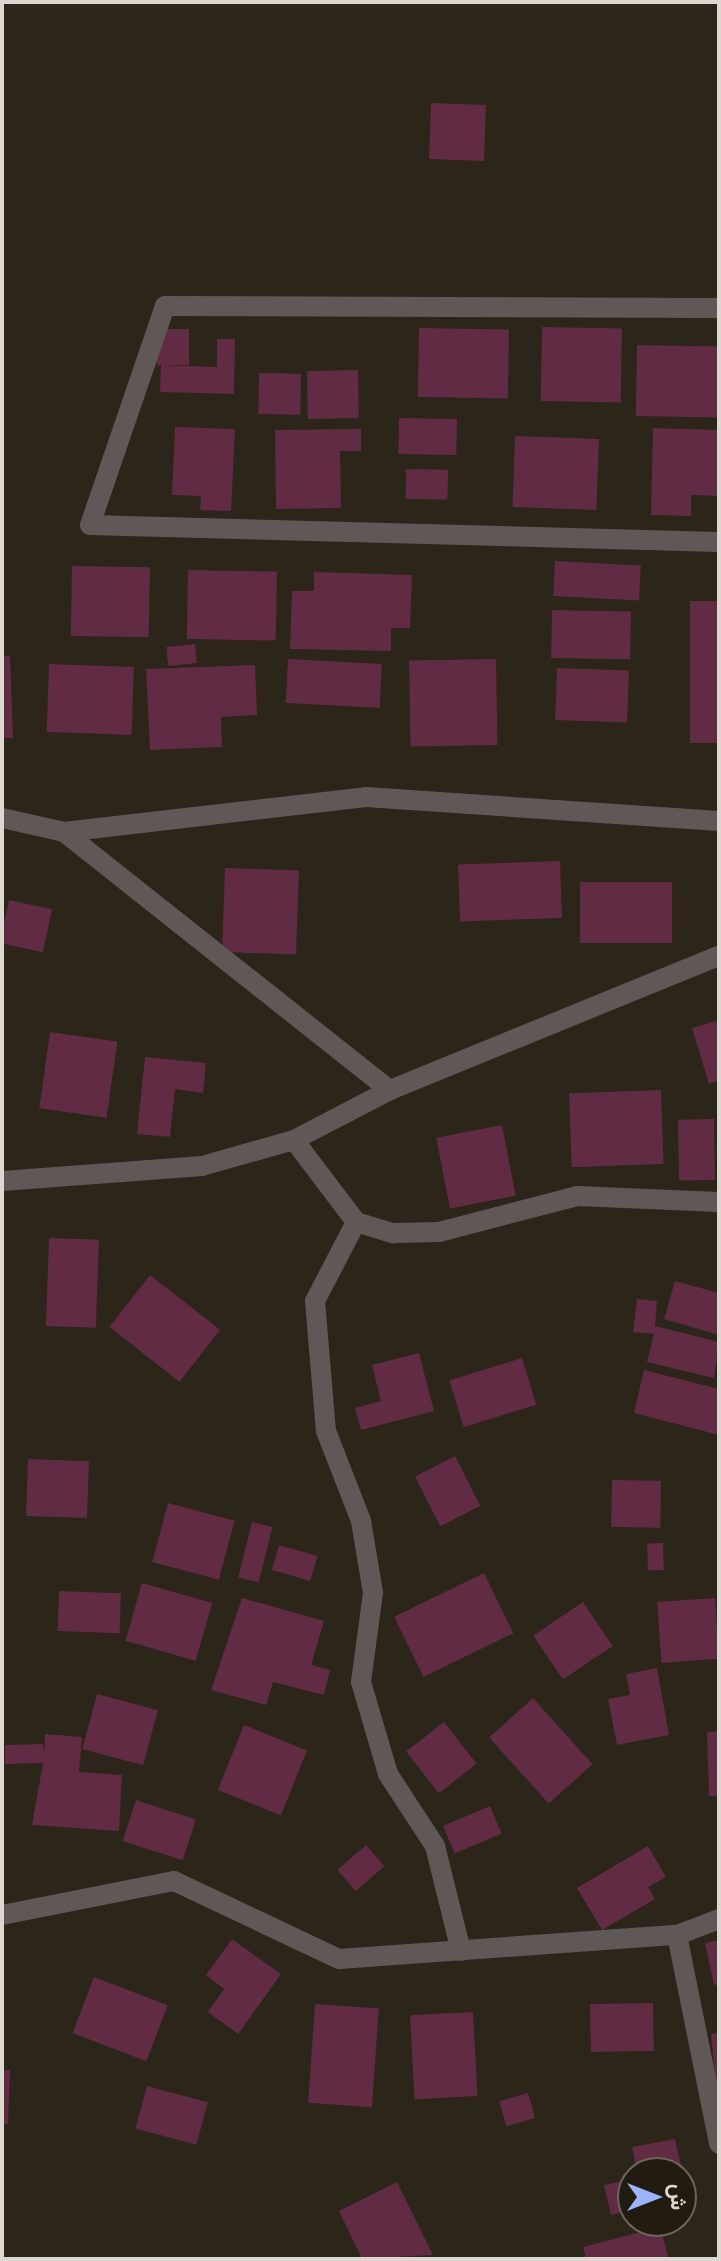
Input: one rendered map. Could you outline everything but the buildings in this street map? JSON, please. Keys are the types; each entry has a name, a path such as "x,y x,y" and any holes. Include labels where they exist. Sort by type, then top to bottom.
{"street":[{"path":"719,308 165,306 90,525 719,542"},
{"path":"2,818 64,832 366,797 719,821"},
{"path":"64,832 390,1090"},
{"path":"2,1181 202,1166 294,1140 390,1090 719,956"},
{"path":"294,1140 356,1222 393,1233 439,1232 577,1196 719,1202"},
{"path":"356,1222 315,1301 326,1431 361,1521 373,1593 361,1682 388,1774 435,1846 461,1951"},
{"path":"2,1915 174,1881 339,1959 677,1935 719,1919"},
{"path":"677,1935 719,2144"}]}
